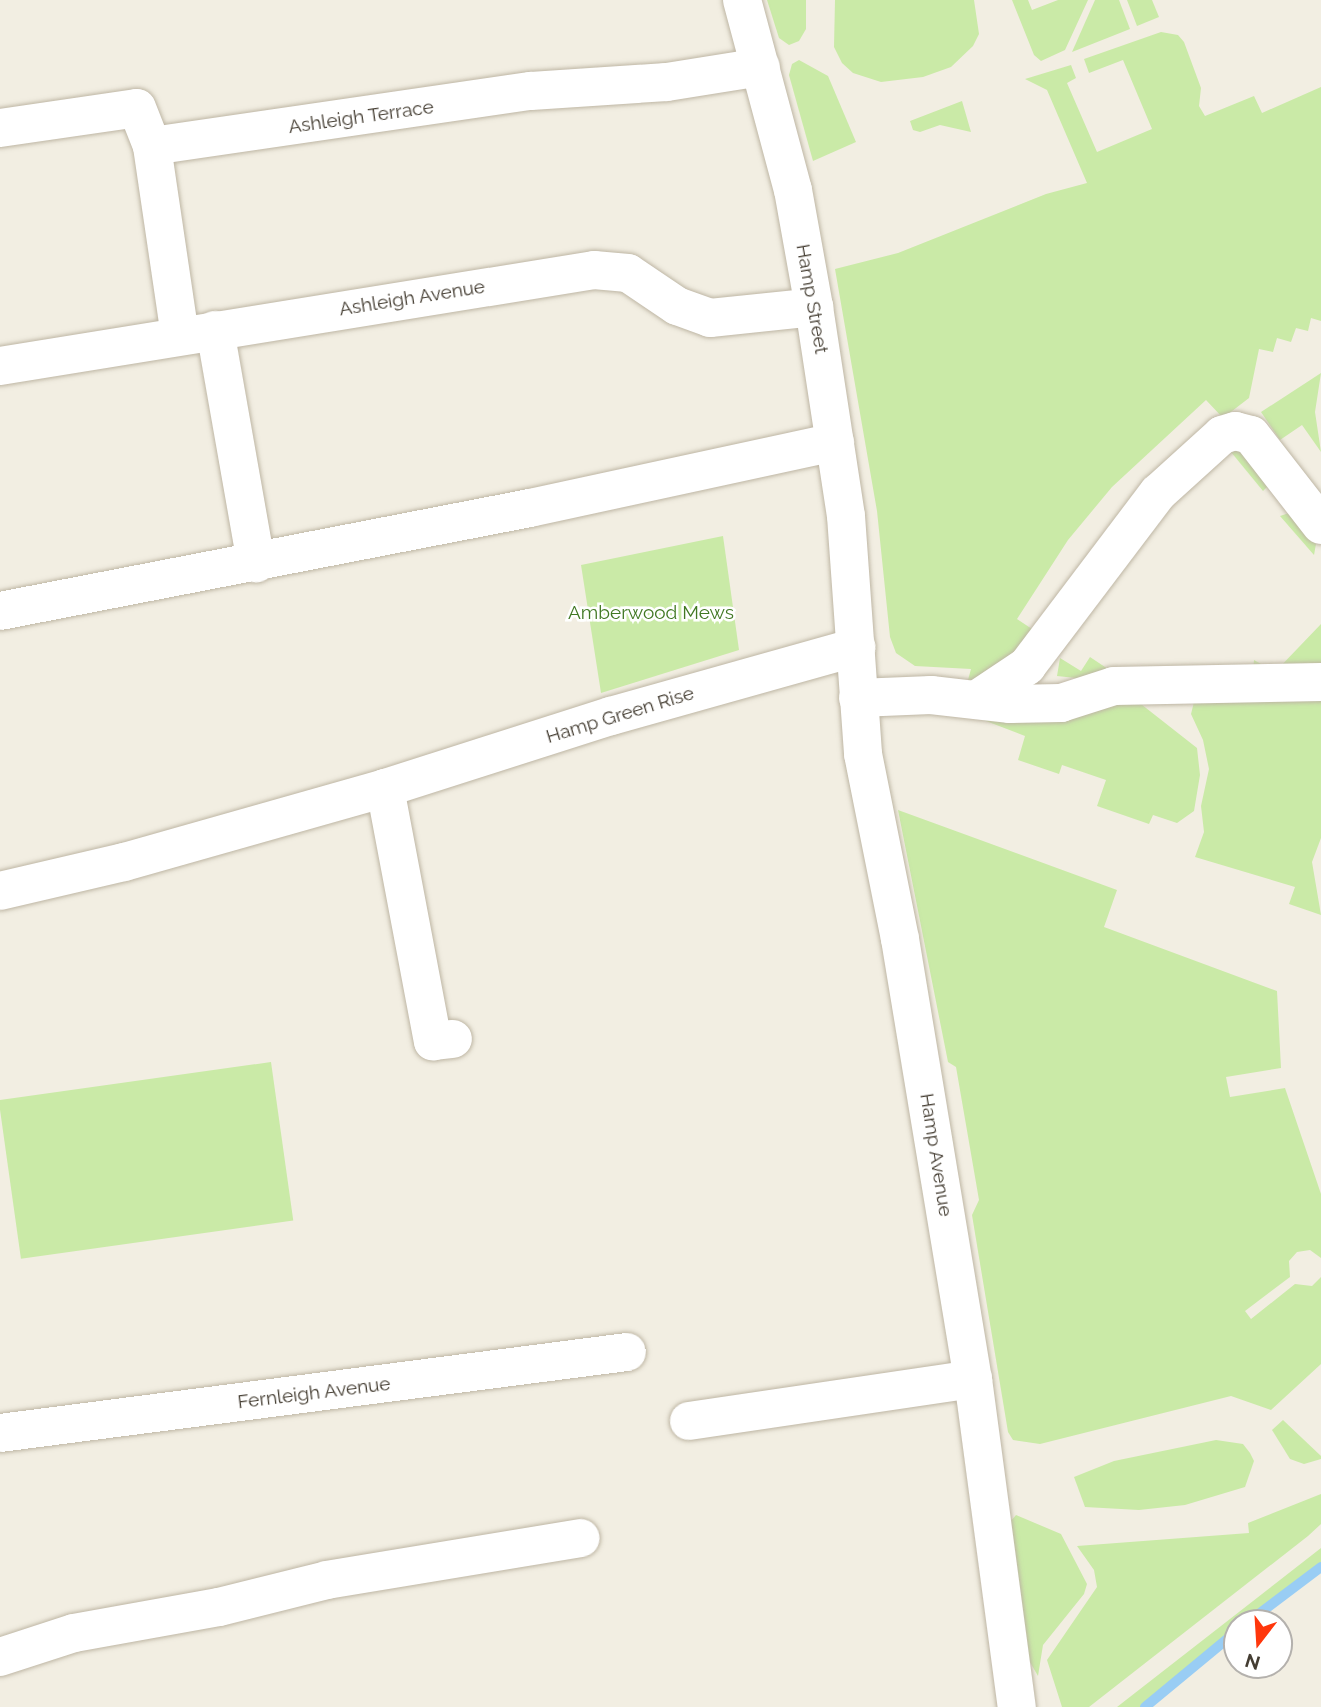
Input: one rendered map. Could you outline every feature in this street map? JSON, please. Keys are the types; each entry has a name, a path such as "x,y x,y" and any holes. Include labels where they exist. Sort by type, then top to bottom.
{"street":[{"name":"Hamp Street","path":"743,0 793,190 835,442 853,604"},
{"name":"Ashleigh Terrace","path":"152,146 531,91 667,82 761,67"},
{"path":"0,128 137,108 152,146 257,563"},
{"name":"Ashleigh Avenue","path":"0,366 594,270 628,274 677,306 710,318 814,307"},
{"path":"979,698 1027,666 1158,493 1222,435 1235,431 1251,435 1321,525"},
{"path":"0,611 257,563 835,442"},
{"name":"Hamp Avenue","path":"853,604 867,783 900,939 974,1379 1017,1707"},
{"name":"Hamp Green Rise","path":"0,891 124,862 385,788 611,716 856,647"},
{"path":"859,698 979,698 1010,704 1061,703 1114,686 1321,682"},
{"path":"385,788 433,1043"},
{"name":"Fernleigh Avenue","path":"0,1433 627,1352"},
{"path":"689,1421 974,1379"},
{"path":"0,1657 74,1633 219,1607 327,1580 581,1538"}],"green space":[{"path":"767,0 806,0 806,29 799,41 789,45 779,38"},
{"path":"835,0 974,0 979,34 973,46 951,67 923,77 881,82 853,73 842,63 834,47"},
{"path":"1012,0 1028,0 1032,10 1058,0 1088,0 1065,50 1041,61 1034,55"},
{"path":"1095,0 1119,0 1130,29 1072,52"},
{"path":"1127,0 1152,0 1159,17 1137,26"},
{"path":"1161,32 1178,35 1184,42 1201,88 1199,106 1205,116 1254,96 1262,113 1321,87 1321,321 1311,318 1308,331 1296,328 1291,342 1277,338 1273,352 1259,349 1249,398 1223,418 1206,400 1112,487 1068,540 1017,619 1038,633 976,681 968,680 971,669 915,666 896,653 890,637 877,511 835,269 898,253 1046,194 1087,183 1047,90 1025,79 1071,65 1076,78 1067,83 1097,152 1152,129 1123,60 1089,73 1084,59"},
{"path":"799,60 828,76 856,142 813,161 789,75 792,64"},
{"path":"962,101 971,132 940,125 920,132 913,130 910,121"},
{"path":"1321,373 1315,412 1321,452 1302,425 1280,440 1261,412"},
{"path":"1242,448 1267,487 1263,491 1231,452"},
{"path":"1289,513 1316,544 1314,555 1280,516"},
{"name":"Amberwood Mews","path":"723,536 739,650 601,693 581,565"},
{"path":"1321,624 1321,677 1253,673 1254,660 1275,672"},
{"path":"1090,657 1111,671 1085,679 1057,676 1060,658 1081,671"},
{"path":"1321,695 1321,838 1312,862 1321,915 1289,904 1295,887 1195,857 1204,832 1201,806 1209,769 1203,740 1191,714 1194,702"},
{"path":"1132,697 1197,748 1200,775 1194,811 1177,823 1153,815 1149,824 1097,806 1106,780 1062,765 1059,774 1018,760 1025,736 973,716"},
{"path":"898,810 1117,890 1104,927 1277,991 1281,1068 1226,1077 1230,1097 1285,1088 1321,1194 1321,1258 1310,1250 1297,1252 1289,1261 1290,1277 1245,1311 1251,1319 1295,1284 1312,1286 1321,1277 1321,1364 1271,1410 1231,1396 1040,1444 1013,1440 1008,1432 972,1215 979,1200 956,1067 948,1062"},
{"path":"271,1062 293,1220 21,1259 0,1100"},
{"path":"1283,1420 1321,1459 1304,1464 1290,1459 1272,1430"},
{"path":"1216,1440 1243,1444 1250,1453 1254,1461 1245,1487 1185,1505 1139,1510 1085,1507 1074,1477 1114,1461"},
{"path":"1321,1494 1321,1524 1308,1536 1089,1707 1062,1707 1047,1660 1097,1587 1094,1570 1077,1546 1249,1533 1248,1523"},
{"path":"1016,1515 1061,1534 1087,1584 1084,1594 1043,1645 1038,1676 1027,1657 1010,1522"},
{"path":"1321,1548 1321,1567 1266,1609 1243,1609"},
{"path":"1223,1624 1223,1643 1145,1707 1117,1707"}],"waterway":[{"path":"1266,1609 1321,1567"},
{"path":"1145,1707 1223,1643"}]}
